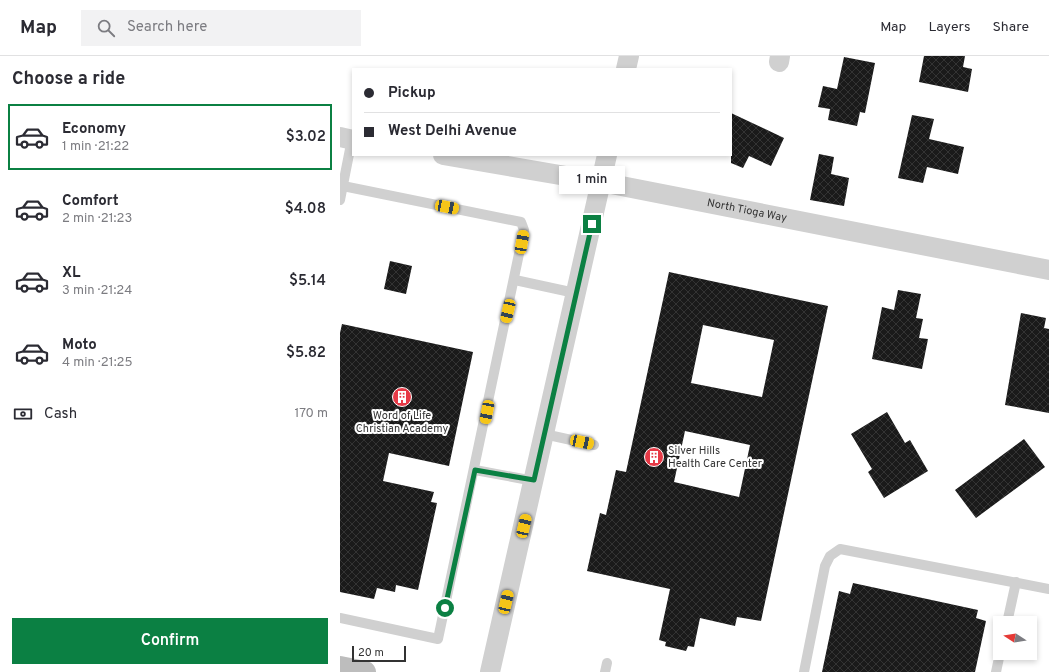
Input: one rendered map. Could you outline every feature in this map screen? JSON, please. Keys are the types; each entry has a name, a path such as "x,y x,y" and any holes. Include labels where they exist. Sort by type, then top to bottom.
{"main road":[{"path":"340,667 365,672"}],"street":[{"path":"626,68 629,56"},
{"name":"North Tioga Way","path":"449,156 601,182 1049,270"},
{"path":"490,672 607,156"}],"lane":[{"path":"340,200 348,139"},
{"path":"340,618 438,639 515,280 524,230 521,222 343,186"},
{"path":"515,280 575,293"},
{"path":"544,434 594,445"},
{"path":"475,470 534,480"},
{"path":"804,672 825,566 830,556 840,549 1049,589"},
{"path":"1009,616 1016,582"},
{"path":"996,672 999,660"}],"building":[{"path":"924,56 965,56 963,67 972,69 968,92 919,82"},
{"path":"844,57 875,63 865,113 860,112 857,126 828,120 830,109 818,107 823,86 837,89"},
{"path":"732,113 784,138 771,166 749,156 743,168 731,163"},
{"path":"912,115 934,119 929,139 964,147 958,174 927,167 923,183 898,178"},
{"path":"819,154 834,157 831,174 849,178 844,206 810,200"},
{"path":"390,261 412,266 406,294 384,289"},
{"name":"Silver Hills Health Care Center","path":"669,272 828,306 761,621 737,617 735,626 700,618 694,647 688,646 686,651 665,646 666,642 659,640 670,589 587,571 600,513 606,515 616,470 626,472","holes":["703,325 774,340 762,397 691,383","685,431 750,445 739,497 674,482"]},
{"path":"898,290 921,294 916,318 923,319 919,338 928,339 922,369 872,359 882,307 894,310"},
{"path":"1021,313 1046,318 1044,328 1049,329 1049,413 1005,405"},
{"path":"342,324 473,352 449,466 389,453 383,481 434,492 431,502 437,503 418,590 396,585 395,592 377,588 374,599 340,592 340,333"},
{"path":"887,412 905,443 910,440 928,471 884,498 868,472 872,469 851,434"},
{"path":"1024,439 1045,467 976,518 955,490"},
{"path":"853,583 978,610 976,618 986,621 975,672 822,672 839,591 850,594"}],"place":[{"name":"Word of Life Christian Academy","path":"402,397"},
{"name":"Silver Hills Health Care Center","path":"654,457"}],"route":[{"path":"445,608 475,470 534,480 575,293 592,224"}]}
